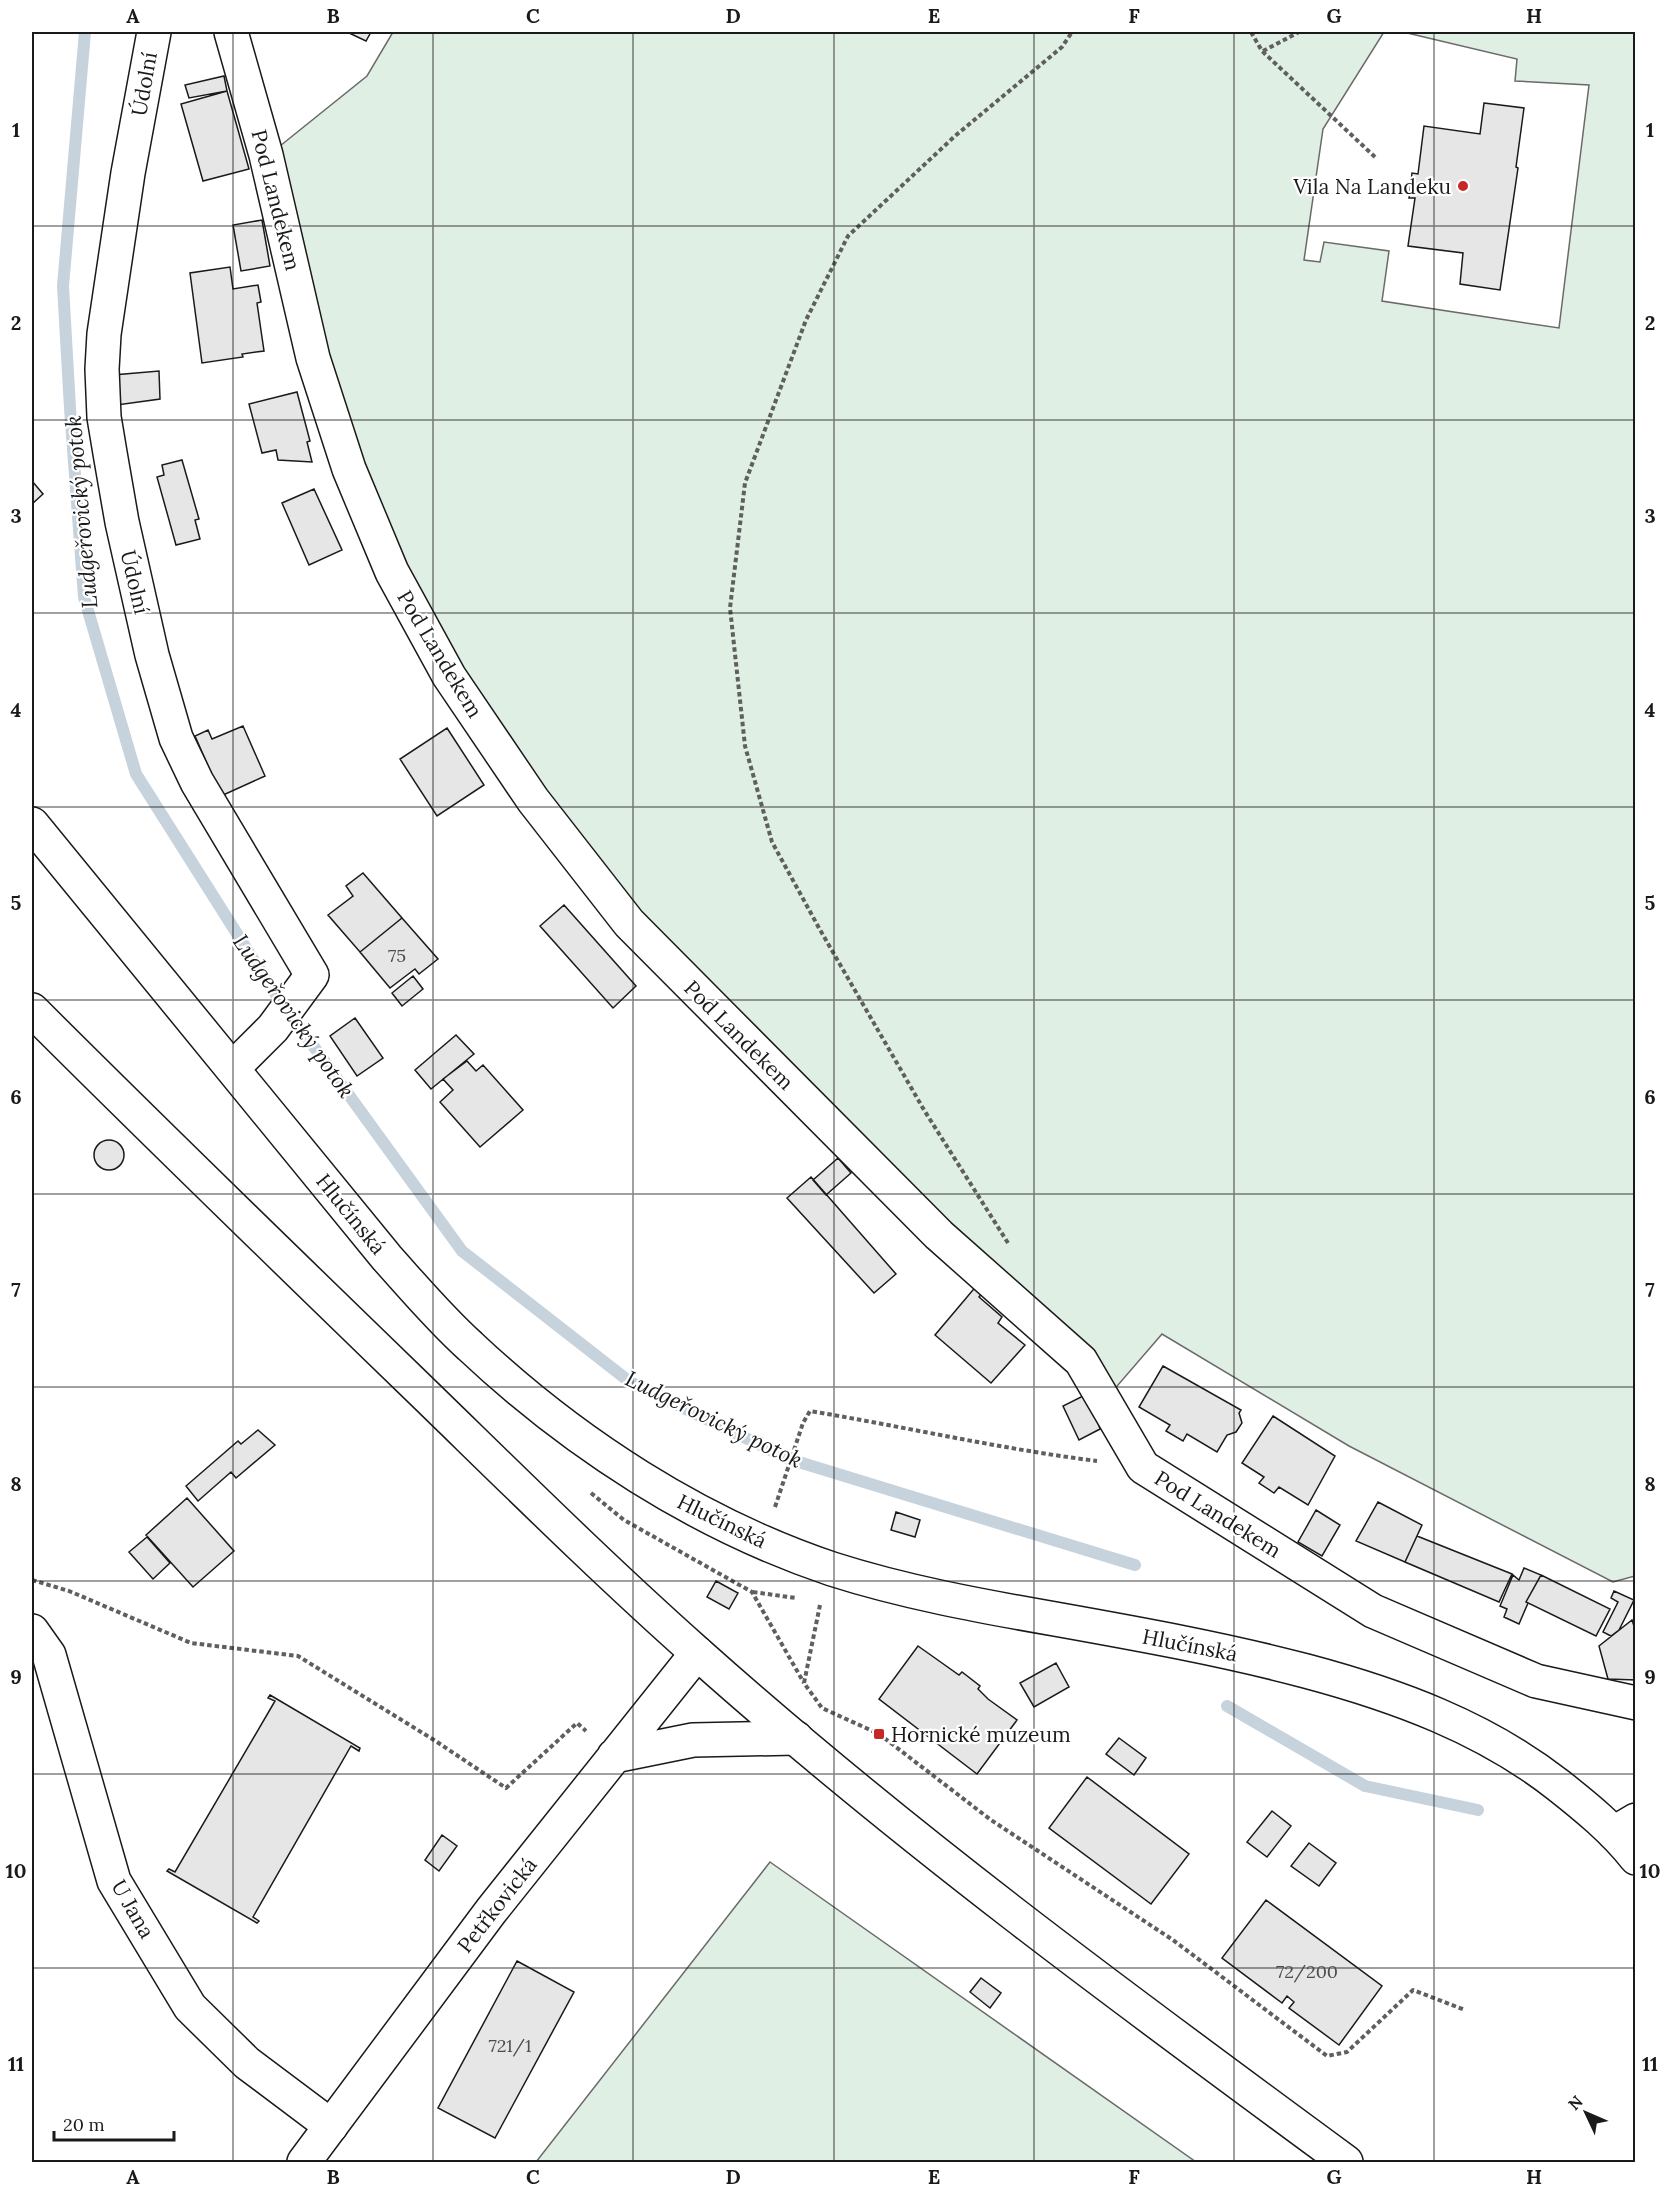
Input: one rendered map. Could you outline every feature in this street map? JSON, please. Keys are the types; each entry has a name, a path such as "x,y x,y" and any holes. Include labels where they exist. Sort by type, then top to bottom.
{"street":[{"name":"Údolní","path":"154,32 108,297 102,369 104,417 124,533 152,655 176,738 197,782 312,975 273,1028 233,1068"},
{"name":"Pod Landekem","path":"231,32 266,155 313,358 349,469 392,572 449,676 533,800 629,923 939,1235 1081,1361 1143,1467 1373,1611 1536,1681 1635,1703"},
{"name":"Hlučínská","path":"32,824 387,1258 442,1319 499,1373 609,1458 669,1496 766,1543 833,1569 1000,1609 1224,1650 1359,1686 1414,1705 1492,1741 1544,1774 1579,1801 1625,1826 1635,1858"},
{"path":"32,1010 564,1530 697,1653 955,1869 1105,1985 1346,2163"},
{"name":"U Jana","path":"32,1631 49,1655 114,1881 190,2007 247,2063 331,2126"},
{"name":"Petřkovická","path":"304,2163 491,1911 697,1653"},
{"path":"614,1756 693,1740 796,1738"}],"path":[{"path":"1008,1244 924,1110 772,842 745,746 730,608 745,483 806,320 848,236 956,136 1062,47 1072,32"},
{"path":"1251,32 1262,51 1375,157"},
{"path":"1262,51 1299,32"},
{"path":"773,1510 803,1423 810,1411 913,1428 1026,1452 1143,1467"},
{"path":"590,1492 624,1520 752,1592 798,1598"},
{"path":"804,1683 820,1602 833,1569"},
{"path":"32,1580 69,1591 191,1643 298,1656 506,1788 577,1723 614,1756"},
{"path":"752,1592 804,1683 822,1708 879,1734 991,1820 1173,1940 1327,2056 1347,2052 1413,1990 1465,2010"}],"green space":[{"path":"393,32 1384,32 1323,129 1304,260 1320,262 1324,242 1389,251 1382,301 1559,328 1589,85 1515,81 1517,59 1403,32 1635,32 1635,1576 1613,1582 1349,1446 1162,1334 1112,1392 636,913 525,764 456,659 404,564 361,459 328,355 275,150 367,76"},
{"path":"770,1862 1196,2162 536,2162"}],"building":[{"path":"347,32 371,32 366,41"},
{"path":"224,76 227,91 189,98 185,85"},
{"path":"227,91 249,169 203,181 181,104"},
{"name":"Vila Na Landeku","path":"1484,103 1524,108 1516,167 1518,168 1500,290 1460,284 1463,253 1408,246 1415,198 1409,198 1412,173 1418,174 1424,126 1480,134"},
{"path":"262,220 270,266 241,271 233,225"},
{"path":"230,267 233,289 258,285 261,302 257,303 264,351 242,354 243,357 202,363 190,273"},
{"path":"159,371 160,399 117,405 113,375"},
{"path":"297,392 310,441 307,442 312,462 278,460 276,450 262,453 249,404"},
{"path":"182,460 199,519 195,520 200,539 176,545 157,477 164,475 162,465"},
{"path":"32,481 43,494 32,504"},
{"path":"314,489 342,550 309,565 282,503"},
{"path":"243,726 265,776 221,796 195,736 208,730 212,739"},
{"path":"447,728 484,785 437,816 400,759"},
{"path":"363,873 402,918 360,952 328,915 353,896 346,886"},
{"path":"564,905 636,986 613,1008 540,926"},
{"path":"402,918 438,959 419,974 415,969 390,988 360,952"},
{"path":"413,976 423,989 402,1006 392,993"},
{"path":"355,1018 383,1058 357,1076 330,1036"},
{"path":"456,1035 474,1054 431,1089 415,1070"},
{"path":"467,1061 476,1071 483,1065 523,1110 480,1147 440,1102 453,1090 443,1079"},
{"path":"109,1140 120,1144 124,1155 120,1166 109,1170 98,1166 94,1155 98,1144"},
{"path":"838,1158 851,1173 826,1195 813,1180"},
{"path":"811,1177 896,1274 874,1293 787,1198"},
{"path":"978,1284 985,1290 979,1297 1002,1317 998,1323 1025,1345 991,1383 935,1335"},
{"path":"1163,1366 1241,1410 1239,1413 1242,1423 1236,1432 1227,1435 1217,1452 1187,1434 1183,1441 1166,1431 1170,1425 1139,1407"},
{"path":"1087,1394 1100,1429 1079,1440 1063,1406"},
{"path":"1273,1416 1335,1456 1308,1505 1279,1487 1274,1493 1259,1483 1264,1477 1242,1463"},
{"path":"258,1430 275,1445 236,1478 231,1472 198,1501 186,1486 238,1441 241,1444"},
{"path":"187,1498 234,1551 193,1587 146,1535"},
{"path":"1378,1502 1422,1525 1405,1562 1356,1541"},
{"path":"1316,1510 1340,1525 1322,1556 1298,1542"},
{"path":"896,1512 920,1520 915,1537 891,1530"},
{"path":"1417,1536 1512,1574 1499,1602 1405,1562"},
{"path":"147,1537 170,1563 153,1579 129,1552"},
{"path":"1524,1568 1541,1575 1526,1602 1528,1603 1519,1624 1504,1617 1507,1609 1500,1606 1513,1575 1519,1580"},
{"path":"1541,1575 1610,1609 1596,1636 1526,1602"},
{"path":"716,1581 738,1593 729,1609 707,1597"},
{"path":"1614,1591 1634,1600 1619,1630 1611,1636 1603,1632 1618,1602 1611,1598"},
{"path":"1632,1620 1636,1632 1636,1680 1608,1679 1599,1646"},
{"path":"918,1646 959,1675 962,1672 980,1686 978,1689 988,1699 1017,1720 977,1774 879,1699"},
{"path":"1056,1663 1069,1687 1034,1707 1020,1683"},
{"path":"270,1695 360,1748 359,1751 351,1746 253,1917 259,1921 257,1923 167,1871 169,1869 175,1872 275,1701 268,1698"},
{"path":"1119,1738 1146,1758 1134,1775 1106,1754"},
{"path":"1087,1777 1189,1854 1151,1904 1049,1828"},
{"path":"1272,1811 1291,1826 1267,1857 1247,1842"},
{"path":"442,1835 457,1846 439,1871 425,1860"},
{"path":"1309,1843 1336,1863 1319,1886 1291,1866"},
{"path":"1266,1900 1382,1986 1339,2045 1289,2008 1294,2002 1287,1996 1282,2003 1222,1958"},
{"path":"517,1961 574,1992 495,2138 438,2108"},
{"path":"981,1978 1001,1993 990,2008 970,1992"}],"waterway":[{"name":"Ludgeřovický potok","path":"85,32 63,286 84,597 136,774 272,989 462,1251 630,1382 789,1459 1135,1565"},
{"name":"Ludgeřovický potok","path":"1227,1706 1365,1786 1478,1810"}],"place":[{"name":"Vila Na Landeku","path":"1463,186"},
{"name":"Hornické muzeum","path":"879,1734"}]}
